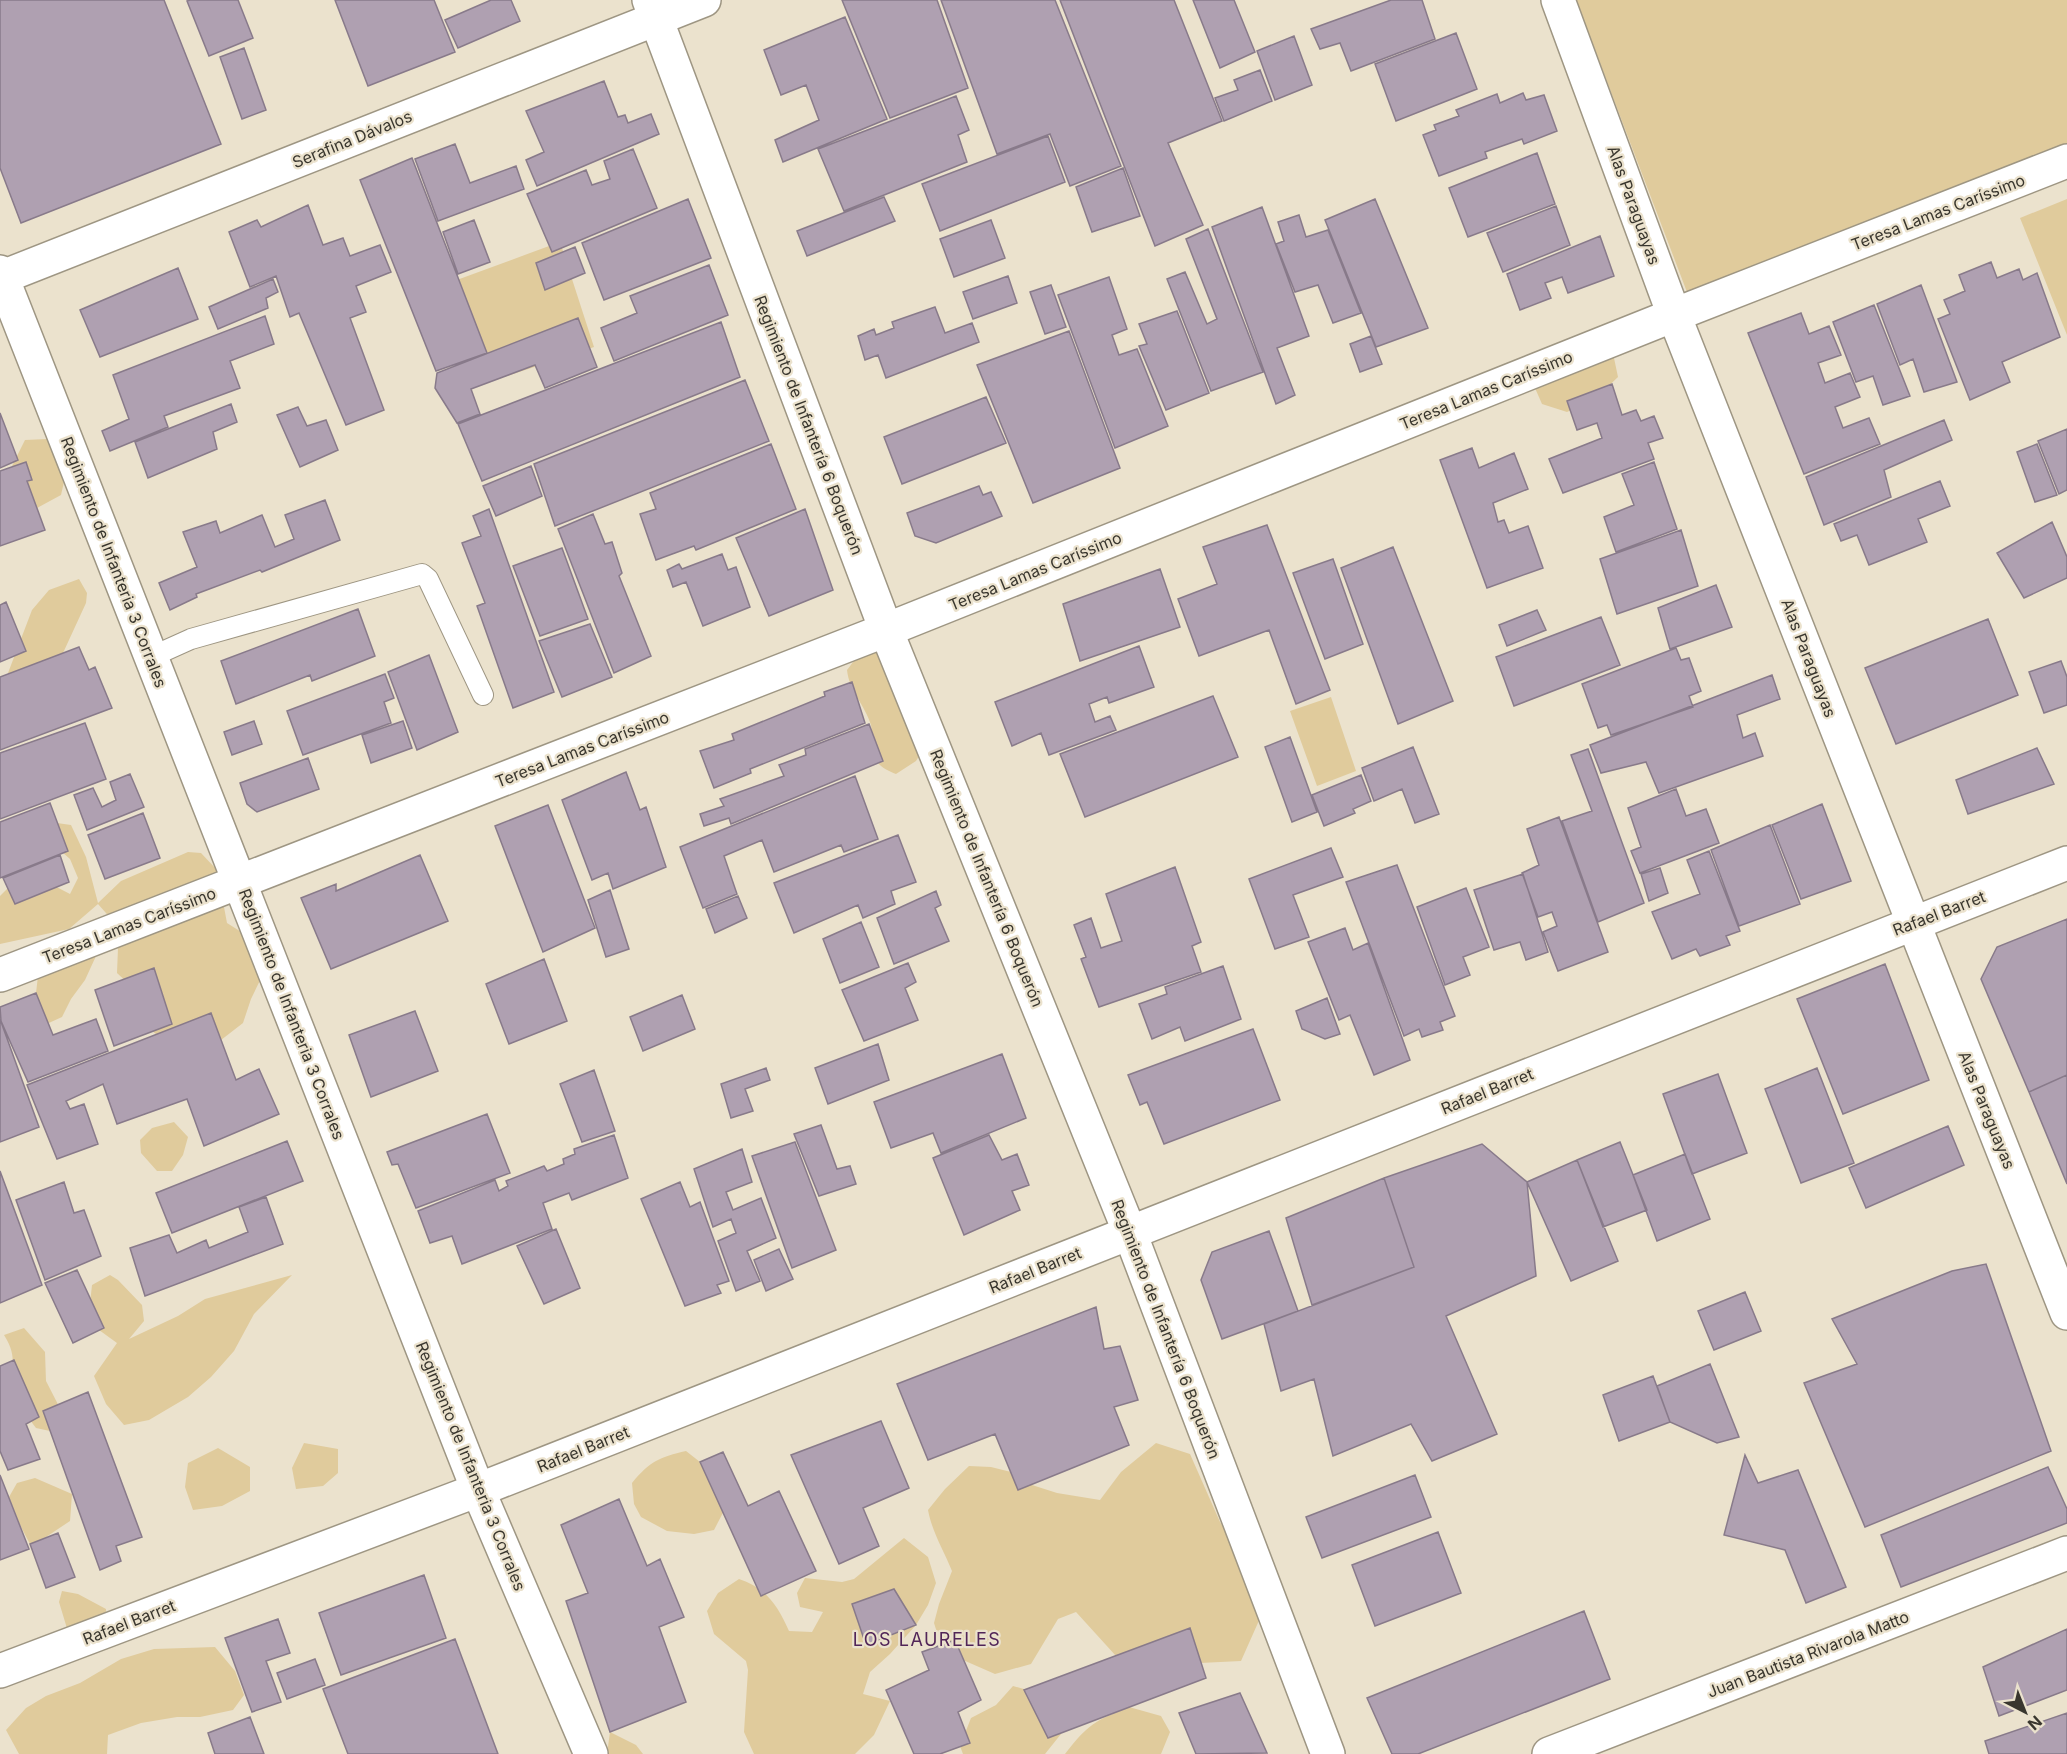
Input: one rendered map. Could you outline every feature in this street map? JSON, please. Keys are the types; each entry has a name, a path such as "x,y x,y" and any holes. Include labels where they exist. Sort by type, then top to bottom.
{"street":[{"name":"Serafina Dávalos","path":"1,276 653,10 704,0"},
{"name":"Alas Paraguayas","path":"1557,0 1674,315 2067,1313"},
{"name":"Regimiento de Infantería 6 Boquerón","path":"653,10 886,630 1130,1233 1329,1754"},
{"name":"Teresa Lamas Caríssimo","path":"0,975 886,630 1674,315 2067,161"},
{"name":"Regimiento de Infanteria 3 Corrales","path":"1,276 478,1490 591,1754"},
{"name":"Rafael Barret","path":"0,1671 478,1490 2067,863"},
{"name":"Juan Bautista Rivarola Matto","path":"1549,1754 2067,1553"}],"lane":[{"path":"151,657 191,639 422,574 428,579 483,695"}],"shaded area":[{"path":"1576,0 2067,0 2067,145 1690,300"},
{"path":"2067,199 2067,335 2020,218"},
{"path":"560,242 594,347 486,383 454,281"},
{"path":"1601,344 1614,358 1618,377 1595,399 1567,412 1542,404 1535,388 1542,372"},
{"path":"25,440 54,440 67,469 61,495 37,508 22,495 12,466"},
{"path":"79,579 87,593 86,603 63,653 0,694 32,610 49,590"},
{"path":"875,639 930,738 916,761 896,774 876,761 872,753 871,725 848,678 847,670"},
{"path":"1331,697 1356,771 1317,786 1290,711"},
{"path":"57,823 71,825 86,857 98,903 121,881 188,852 201,853 217,870 227,923 267,948 265,970 251,999 243,1023 212,1047 178,1051 152,1031 133,988 117,973 118,948 113,921 98,904 69,929 0,944 0,896 8,888 43,880 70,894 78,878 70,859 46,838"},
{"path":"96,956 85,980 71,999 62,1017 40,1027 26,1015 36,993 38,976 68,961"},
{"path":"174,1122 188,1137 183,1155 172,1171 157,1171 141,1153 140,1140 152,1128"},
{"path":"110,1275 118,1280 142,1305 144,1321 129,1339 178,1316 205,1299 292,1275 254,1314 234,1351 211,1377 188,1397 149,1420 124,1425 106,1404 94,1376 117,1343 88,1322 92,1285"},
{"path":"24,1328 45,1352 46,1381 66,1420 50,1431 36,1428 22,1408 15,1391 11,1349 4,1335"},
{"path":"304,1443 338,1449 338,1473 323,1486 296,1489 292,1468"},
{"path":"1156,1443 1190,1454 1220,1522 1269,1598 1241,1661 1159,1665 1116,1656 1076,1612 1058,1619 1031,1664 995,1674 963,1660 941,1645 934,1623 952,1571 935,1534 928,1510 945,1489 969,1466 991,1467 1011,1472 1032,1485 1057,1493 1100,1500 1121,1472"},
{"path":"218,1448 250,1467 250,1491 222,1506 193,1510 185,1487 188,1463"},
{"path":"686,1451 700,1462 711,1484 728,1503 714,1530 694,1534 667,1531 641,1517 634,1504 632,1483 638,1476 656,1461"},
{"path":"35,1478 72,1494 70,1521 43,1539 30,1544 9,1497 17,1483"},
{"path":"904,1538 928,1557 936,1583 928,1605 916,1625 870,1672 863,1694 890,1701 874,1735 855,1754 754,1754 744,1732 748,1670 746,1661 714,1634 707,1611 718,1593 739,1579 757,1587 770,1599 789,1631 812,1632 823,1612 800,1607 797,1593 805,1578 842,1582 854,1579"},
{"path":"62,1591 78,1594 106,1609 105,1637 69,1635 59,1602"},
{"path":"215,1647 235,1671 244,1695 233,1710 200,1717 177,1717 141,1723 108,1735 107,1754 19,1754 6,1730 26,1708 46,1696 80,1683 121,1659 154,1649"},
{"path":"1013,1686 1041,1694 1061,1716 1061,1734 1045,1754 963,1754 960,1746 971,1718 996,1705"},
{"path":"1129,1707 1161,1716 1170,1732 1161,1754 1065,1754 1093,1724"},
{"path":"610,1732 636,1745 643,1754 607,1754"}],"building":[{"path":"0,0 164,0 221,144 21,223 0,168"},
{"path":"238,0 253,38 209,56 187,1"},
{"path":"335,0 434,0 455,52 368,86"},
{"path":"491,0 511,0 520,21 458,48 445,20"},
{"path":"842,0 937,0 968,88 890,118"},
{"path":"941,0 1055,0 1121,166 1070,186 1050,134 997,154"},
{"path":"1060,0 1174,0 1222,121 1168,143 1203,225 1155,246"},
{"path":"1193,0 1234,0 1255,52 1220,68"},
{"path":"1391,0 1422,0 1435,39 1351,71 1340,43 1320,49 1311,29"},
{"path":"845,17 887,119 783,162 775,140 819,120 806,85 781,95 764,50"},
{"path":"1456,33 1477,89 1396,121 1375,64"},
{"path":"1294,36 1312,85 1275,100 1257,51"},
{"path":"244,48 266,110 242,119 220,57"},
{"path":"1260,70 1272,101 1224,121 1215,98 1238,90 1234,80"},
{"path":"604,81 618,117 625,115 628,123 651,114 659,134 537,186 526,160 544,152 526,111"},
{"path":"1523,93 1526,100 1544,95 1557,131 1524,144 1522,139 1485,152 1487,158 1439,176 1423,135 1436,130 1434,125 1459,116 1456,110 1497,94 1500,103"},
{"path":"956,96 969,130 958,135 967,162 844,211 818,149"},
{"path":"1048,136 1065,182 940,231 922,184"},
{"path":"455,144 470,183 516,166 524,189 438,221 415,159"},
{"path":"633,149 657,208 552,252 527,194 586,170 592,185 610,179 604,161"},
{"path":"1537,153 1555,204 1468,237 1449,188"},
{"path":"412,158 487,353 436,371 360,180"},
{"path":"1123,168 1140,216 1092,232 1076,187"},
{"path":"884,197 895,221 807,256 797,231"},
{"path":"688,199 711,258 604,300 582,243"},
{"path":"1375,199 1428,328 1376,347 1325,220"},
{"path":"308,205 323,245 343,238 350,256 380,245 391,272 356,286 366,312 350,318 384,410 346,425 299,313 290,317 276,276 250,287 229,232 257,220 261,227"},
{"path":"1556,206 1570,245 1503,272 1487,233"},
{"path":"1262,207 1309,336 1277,348 1295,395 1276,404 1212,227"},
{"path":"1299,215 1306,237 1328,230 1361,313 1333,323 1318,285 1295,292 1276,244 1284,241 1278,222"},
{"path":"474,220 490,262 458,274 443,232"},
{"path":"991,220 1005,258 954,277 940,239"},
{"path":"1208,229 1263,372 1211,391 1167,279 1185,272 1207,324 1217,319 1186,239"},
{"path":"1600,236 1614,276 1568,293 1562,277 1545,283 1551,298 1520,310 1507,274"},
{"path":"575,247 585,273 545,290 536,263"},
{"path":"1991,262 1997,278 2019,269 2023,280 2037,273 2060,337 2002,362 2010,382 1970,400 1938,319 1950,314 1944,300 1965,291 1959,275"},
{"path":"709,265 728,315 614,361 601,328 637,313 630,296"},
{"path":"178,268 198,319 100,357 80,310"},
{"path":"1008,276 1017,303 973,319 963,292"},
{"path":"1109,277 1127,329 1112,335 1119,355 1137,349 1168,426 1115,448 1058,295"},
{"path":"273,279 278,292 266,298 268,308 218,329 209,307"},
{"path":"1051,285 1066,327 1045,334 1030,292"},
{"path":"1921,285 1957,382 1924,392 1913,359 1900,365 1877,304"},
{"path":"1874,305 1910,396 1883,405 1873,376 1856,382 1833,322"},
{"path":"935,307 945,333 972,323 979,342 886,378 878,355 865,360 858,336 874,329 876,335 894,328 892,322"},
{"path":"1177,311 1209,393 1166,410 1139,346 1147,344 1139,324"},
{"path":"1801,313 1809,334 1829,326 1841,355 1818,363 1825,383 1850,373 1860,397 1835,407 1843,428 1869,418 1880,444 1804,474 1748,333"},
{"path":"265,316 274,344 230,361 240,388 164,416 168,427 110,451 102,431 129,419 113,375"},
{"path":"578,318 597,367 545,388 535,365 471,389 480,414 457,423 435,388 437,373"},
{"path":"721,322 740,377 482,481 458,424"},
{"path":"1069,331 1120,468 1033,503 977,365"},
{"path":"1371,336 1382,364 1360,372 1350,344"},
{"path":"745,380 769,441 555,526 534,464"},
{"path":"1612,384 1622,415 1636,410 1641,421 1654,416 1663,438 1648,443 1654,459 1563,493 1549,459 1602,438 1597,423 1577,430 1567,401"},
{"path":"986,397 1006,443 902,484 884,437"},
{"path":"231,404 237,422 213,432 217,449 148,478 135,442"},
{"path":"298,407 307,426 326,420 338,450 300,467 277,415"},
{"path":"0,413 18,460 0,468"},
{"path":"1944,420 1952,440 1884,470 1891,497 1824,525 1806,477"},
{"path":"2067,429 2067,490 2059,494 2038,441"},
{"path":"771,444 796,509 696,550 694,546 656,560 640,514 656,509 650,493"},
{"path":"2037,444 2057,495 2035,502 2017,452"},
{"path":"1472,448 1479,468 1514,453 1528,489 1493,503 1498,522 1504,520 1509,533 1528,526 1543,568 1487,588 1440,460"},
{"path":"26,462 32,480 27,481 45,530 0,546 0,471"},
{"path":"1654,462 1677,529 1616,552 1604,517 1634,505 1622,474"},
{"path":"531,466 542,496 496,516 483,486"},
{"path":"1940,481 1950,506 1918,519 1927,542 1869,565 1857,535 1841,541 1834,524"},
{"path":"979,486 983,495 991,492 1002,516 936,543 915,536 907,513"},
{"path":"325,500 340,540 262,572 260,570 196,594 197,597 170,610 159,583 197,567 183,532 216,521 220,533 262,515 275,547 294,539 285,515"},
{"path":"489,509 554,692 513,708 477,606 485,603 462,543 481,536 473,516"},
{"path":"805,509 833,590 769,616 736,538"},
{"path":"593,514 605,544 612,542 622,573 619,576 651,656 614,673 558,529"},
{"path":"2052,522 2067,557 2067,578 2024,598 1997,553"},
{"path":"1267,525 1330,690 1296,704 1269,630 1199,656 1178,599 1217,584 1203,547"},
{"path":"1681,530 1698,586 1617,614 1600,559"},
{"path":"1393,547 1453,701 1398,724 1341,568"},
{"path":"562,548 588,619 540,636 513,566"},
{"path":"722,554 728,570 736,567 750,607 703,626 686,582 673,587 667,570 679,564 682,569"},
{"path":"1333,559 1363,644 1325,659 1293,573"},
{"path":"1160,569 1180,627 1080,661 1063,604"},
{"path":"1716,585 1732,627 1670,649 1658,608"},
{"path":"6,602 26,651 0,662 0,605"},
{"path":"358,609 375,656 312,681 310,675 236,704 221,661"},
{"path":"1537,610 1546,630 1507,646 1499,625"},
{"path":"1601,617 1620,665 1514,706 1496,657"},
{"path":"1988,619 2018,695 1896,744 1865,668"},
{"path":"590,624 612,677 562,697 539,641"},
{"path":"1139,646 1154,687 1109,703 1107,697 1089,704 1095,722 1110,716 1116,730 1049,755 1041,733 1012,746 995,702"},
{"path":"79,647 89,670 95,667 112,708 0,750 0,677"},
{"path":"1676,648 1681,660 1689,658 1701,691 1689,696 1693,707 1611,735 1607,725 1598,728 1582,684"},
{"path":"429,655 458,732 417,750 388,672"},
{"path":"2061,661 2067,677 2067,705 2044,713 2029,672"},
{"path":"385,674 394,698 384,702 391,723 303,755 287,711"},
{"path":"1772,675 1780,699 1737,715 1743,738 1755,733 1763,756 1659,793 1646,762 1601,773 1590,745"},
{"path":"852,682 865,723 750,769 751,773 714,788 700,751 734,740 732,734 825,696 824,692"},
{"path":"1213,696 1238,757 1085,817 1060,754"},
{"path":"254,721 262,744 232,755 224,732"},
{"path":"403,721 412,748 371,763 362,735"},
{"path":"85,723 106,779 0,819 0,753"},
{"path":"869,724 883,761 731,824 729,818 704,826 700,814 724,806 720,799 784,776 779,765 806,755 805,749"},
{"path":"1290,737 1317,812 1292,822 1265,747"},
{"path":"1413,747 1439,814 1415,823 1402,789 1374,801 1362,768"},
{"path":"2037,748 2054,784 1968,814 1956,780"},
{"path":"1588,749 1644,903 1598,922 1562,821 1592,811 1571,755"},
{"path":"308,758 319,789 257,812 247,804 240,783"},
{"path":"626,772 640,810 646,807 666,867 613,889 608,873 592,880 562,800"},
{"path":"130,774 144,807 87,830 74,795 93,788 102,807 116,800 110,782"},
{"path":"1361,775 1371,801 1353,809 1355,813 1324,826 1312,795"},
{"path":"855,776 878,839 844,852 841,845 774,872 762,840 724,856 737,894 703,908 680,847"},
{"path":"1676,789 1686,816 1706,809 1719,843 1640,873 1631,851 1641,847 1628,808"},
{"path":"50,803 68,851 0,878 0,822"},
{"path":"1822,804 1851,881 1801,899 1772,825"},
{"path":"548,805 595,928 543,952 495,826"},
{"path":"143,813 160,858 105,879 88,835"},
{"path":"1559,817 1608,952 1558,971 1543,932 1557,926 1552,912 1538,917 1522,873 1539,865 1527,829"},
{"path":"1770,825 1800,904 1739,926 1711,850"},
{"path":"898,835 916,882 891,891 895,904 863,918 858,905 794,933 774,883"},
{"path":"1331,848 1343,877 1293,895 1309,937 1275,949 1249,879"},
{"path":"1709,851 1740,931 1726,936 1730,945 1700,956 1696,949 1672,959 1652,912 1700,894 1687,860"},
{"path":"60,855 69,882 15,904 3,878"},
{"path":"420,855 448,921 331,969 301,898 336,884 336,891"},
{"path":"1397,865 1455,1016 1440,1022 1443,1030 1422,1037 1419,1029 1404,1036 1346,882"},
{"path":"1175,867 1201,942 1192,946 1201,972 1099,1007 1081,959 1086,957 1074,925 1091,918 1101,948 1122,941 1106,894"},
{"path":"1660,868 1668,893 1649,901 1641,874"},
{"path":"1523,874 1548,952 1526,960 1520,942 1494,950 1474,890"},
{"path":"1466,888 1489,947 1463,957 1470,975 1445,985 1417,907"},
{"path":"610,890 629,949 606,957 588,900"},
{"path":"936,891 941,905 935,908 949,941 894,964 877,918"},
{"path":"738,896 747,918 715,933 706,909"},
{"path":"2067,919 2067,1075 2029,1092 1981,979 1997,947"},
{"path":"861,922 879,967 840,983 823,939"},
{"path":"1345,928 1353,950 1368,943 1410,1060 1374,1075 1350,1015 1339,1020 1308,942"},
{"path":"544,959 567,1021 509,1044 486,984"},
{"path":"908,963 916,982 905,988 918,1020 864,1041 842,990"},
{"path":"1885,964 1929,1080 1843,1114 1797,999"},
{"path":"1223,966 1241,1019 1185,1041 1180,1027 1152,1039 1139,1004 1167,994 1165,987"},
{"path":"154,968 172,1024 114,1046 95,990"},
{"path":"36,993 53,1035 96,1019 108,1051 28,1082 1,1021 0,1007"},
{"path":"682,995 695,1029 643,1051 630,1017"},
{"path":"1327,998 1340,1034 1325,1039 1302,1029 1296,1011"},
{"path":"415,1011 438,1071 371,1097 349,1035"},
{"path":"211,1013 236,1080 259,1069 279,1114 204,1146 187,1099 117,1124 103,1084 66,1101 70,1109 84,1104 98,1144 57,1159 27,1085"},
{"path":"0,1019 39,1127 0,1142"},
{"path":"1253,1029 1280,1100 1164,1144 1147,1102 1140,1105 1128,1075"},
{"path":"878,1044 889,1080 828,1104 815,1068"},
{"path":"1002,1054 1026,1118 941,1153 933,1133 891,1148 874,1102"},
{"path":"766,1068 770,1080 745,1089 753,1111 731,1118 721,1084"},
{"path":"1817,1068 1854,1163 1801,1183 1765,1089"},
{"path":"594,1070 615,1131 582,1142 560,1084"},
{"path":"1718,1074 1747,1153 1692,1174 1663,1094"},
{"path":"2067,1075 2067,1184 2029,1092"},
{"path":"487,1114 510,1173 416,1208 398,1164 392,1165 387,1152"},
{"path":"821,1125 837,1169 850,1166 856,1184 819,1196 794,1134"},
{"path":"1948,1126 1964,1165 1866,1208 1849,1168"},
{"path":"614,1135 628,1178 572,1200 569,1193 543,1203 552,1229 462,1264 452,1236 430,1243 418,1211 495,1180 499,1191 508,1186 506,1181 544,1166 547,1171 564,1164 563,1159 575,1154 574,1149"},
{"path":"989,1135 1002,1160 1017,1154 1029,1185 1012,1191 1020,1210 964,1235 933,1158"},
{"path":"287,1141 303,1181 172,1233 156,1193"},
{"path":"795,1142 836,1250 792,1268 752,1156"},
{"path":"1620,1142 1647,1210 1603,1227 1577,1160"},
{"path":"1482,1144 1527,1182 1536,1276 1446,1316 1497,1434 1432,1461 1411,1424 1333,1456 1314,1379 1281,1391 1264,1324 1414,1267 1384,1178"},
{"path":"742,1149 752,1182 726,1192 733,1210 761,1198 776,1238 747,1251 760,1281 736,1291 718,1241 736,1233 731,1219 713,1227 694,1169"},
{"path":"1685,1154 1710,1219 1657,1241 1633,1175"},
{"path":"1577,1160 1618,1261 1571,1281 1527,1182"},
{"path":"0,1171 42,1285 0,1303"},
{"path":"1384,1178 1414,1267 1312,1305 1286,1218"},
{"path":"64,1182 74,1213 84,1210 101,1256 45,1280 16,1200"},
{"path":"680,1182 690,1207 700,1202 729,1281 717,1285 721,1293 685,1306 641,1199"},
{"path":"266,1197 283,1244 145,1296 130,1248 169,1235 177,1253 206,1240 209,1248 248,1232 239,1207"},
{"path":"556,1229 580,1288 544,1304 517,1246"},
{"path":"1269,1231 1298,1311 1222,1339 1201,1280 1212,1252"},
{"path":"779,1249 793,1279 766,1291 754,1260"},
{"path":"1986,1264 2051,1451 1865,1527 1804,1383 1857,1364 1832,1319 1952,1271"},
{"path":"77,1270 104,1328 73,1343 45,1283"},
{"path":"1745,1292 1761,1331 1714,1350 1698,1311"},
{"path":"1096,1307 1104,1349 1120,1346 1138,1400 1114,1407 1129,1445 1018,1490 995,1434 928,1460 897,1384"},
{"path":"14,1360 39,1417 26,1424 40,1459 8,1470 0,1451 0,1366"},
{"path":"1710,1364 1739,1437 1717,1443 1670,1422 1657,1386"},
{"path":"1653,1376 1670,1422 1619,1441 1603,1395"},
{"path":"88,1392 142,1537 116,1546 121,1561 100,1570 43,1411"},
{"path":"881,1421 909,1488 863,1508 879,1546 839,1564 791,1455"},
{"path":"723,1452 748,1506 779,1491 816,1571 761,1596 700,1462"},
{"path":"1745,1455 1758,1483 1798,1470 1846,1587 1806,1603 1785,1550 1724,1535"},
{"path":"2048,1467 2067,1509 2067,1523 1901,1587 1881,1535"},
{"path":"0,1475 29,1549 0,1560"},
{"path":"1415,1475 1431,1517 1322,1558 1306,1517"},
{"path":"619,1499 647,1566 660,1559 684,1617 659,1627 686,1702 610,1732 566,1601 588,1593 561,1525"},
{"path":"1438,1532 1461,1593 1375,1626 1352,1565"},
{"path":"58,1533 75,1577 46,1588 30,1544"},
{"path":"424,1575 446,1638 341,1675 319,1613"},
{"path":"894,1589 916,1625 866,1645 852,1604"},
{"path":"1584,1611 1610,1679 1418,1754 1392,1754 1367,1698"},
{"path":"278,1619 290,1653 266,1661 281,1702 252,1712 225,1638"},
{"path":"1190,1628 1206,1678 1048,1738 1024,1690"},
{"path":"2067,1629 2067,1690 1999,1716 1983,1667"},
{"path":"455,1639 498,1754 348,1754 323,1689"},
{"path":"955,1640 981,1700 958,1712 970,1743 940,1754 914,1754 886,1690 929,1670 922,1652"},
{"path":"315,1659 325,1685 287,1699 277,1673"},
{"path":"1240,1693 1267,1753 1196,1754 1179,1713"},
{"path":"2067,1713 2067,1754 1989,1754 1985,1741"},
{"path":"250,1717 264,1754 215,1754 208,1733"}],"district":[{"name":"LOS LAURELES","path":"927,1640"}]}
